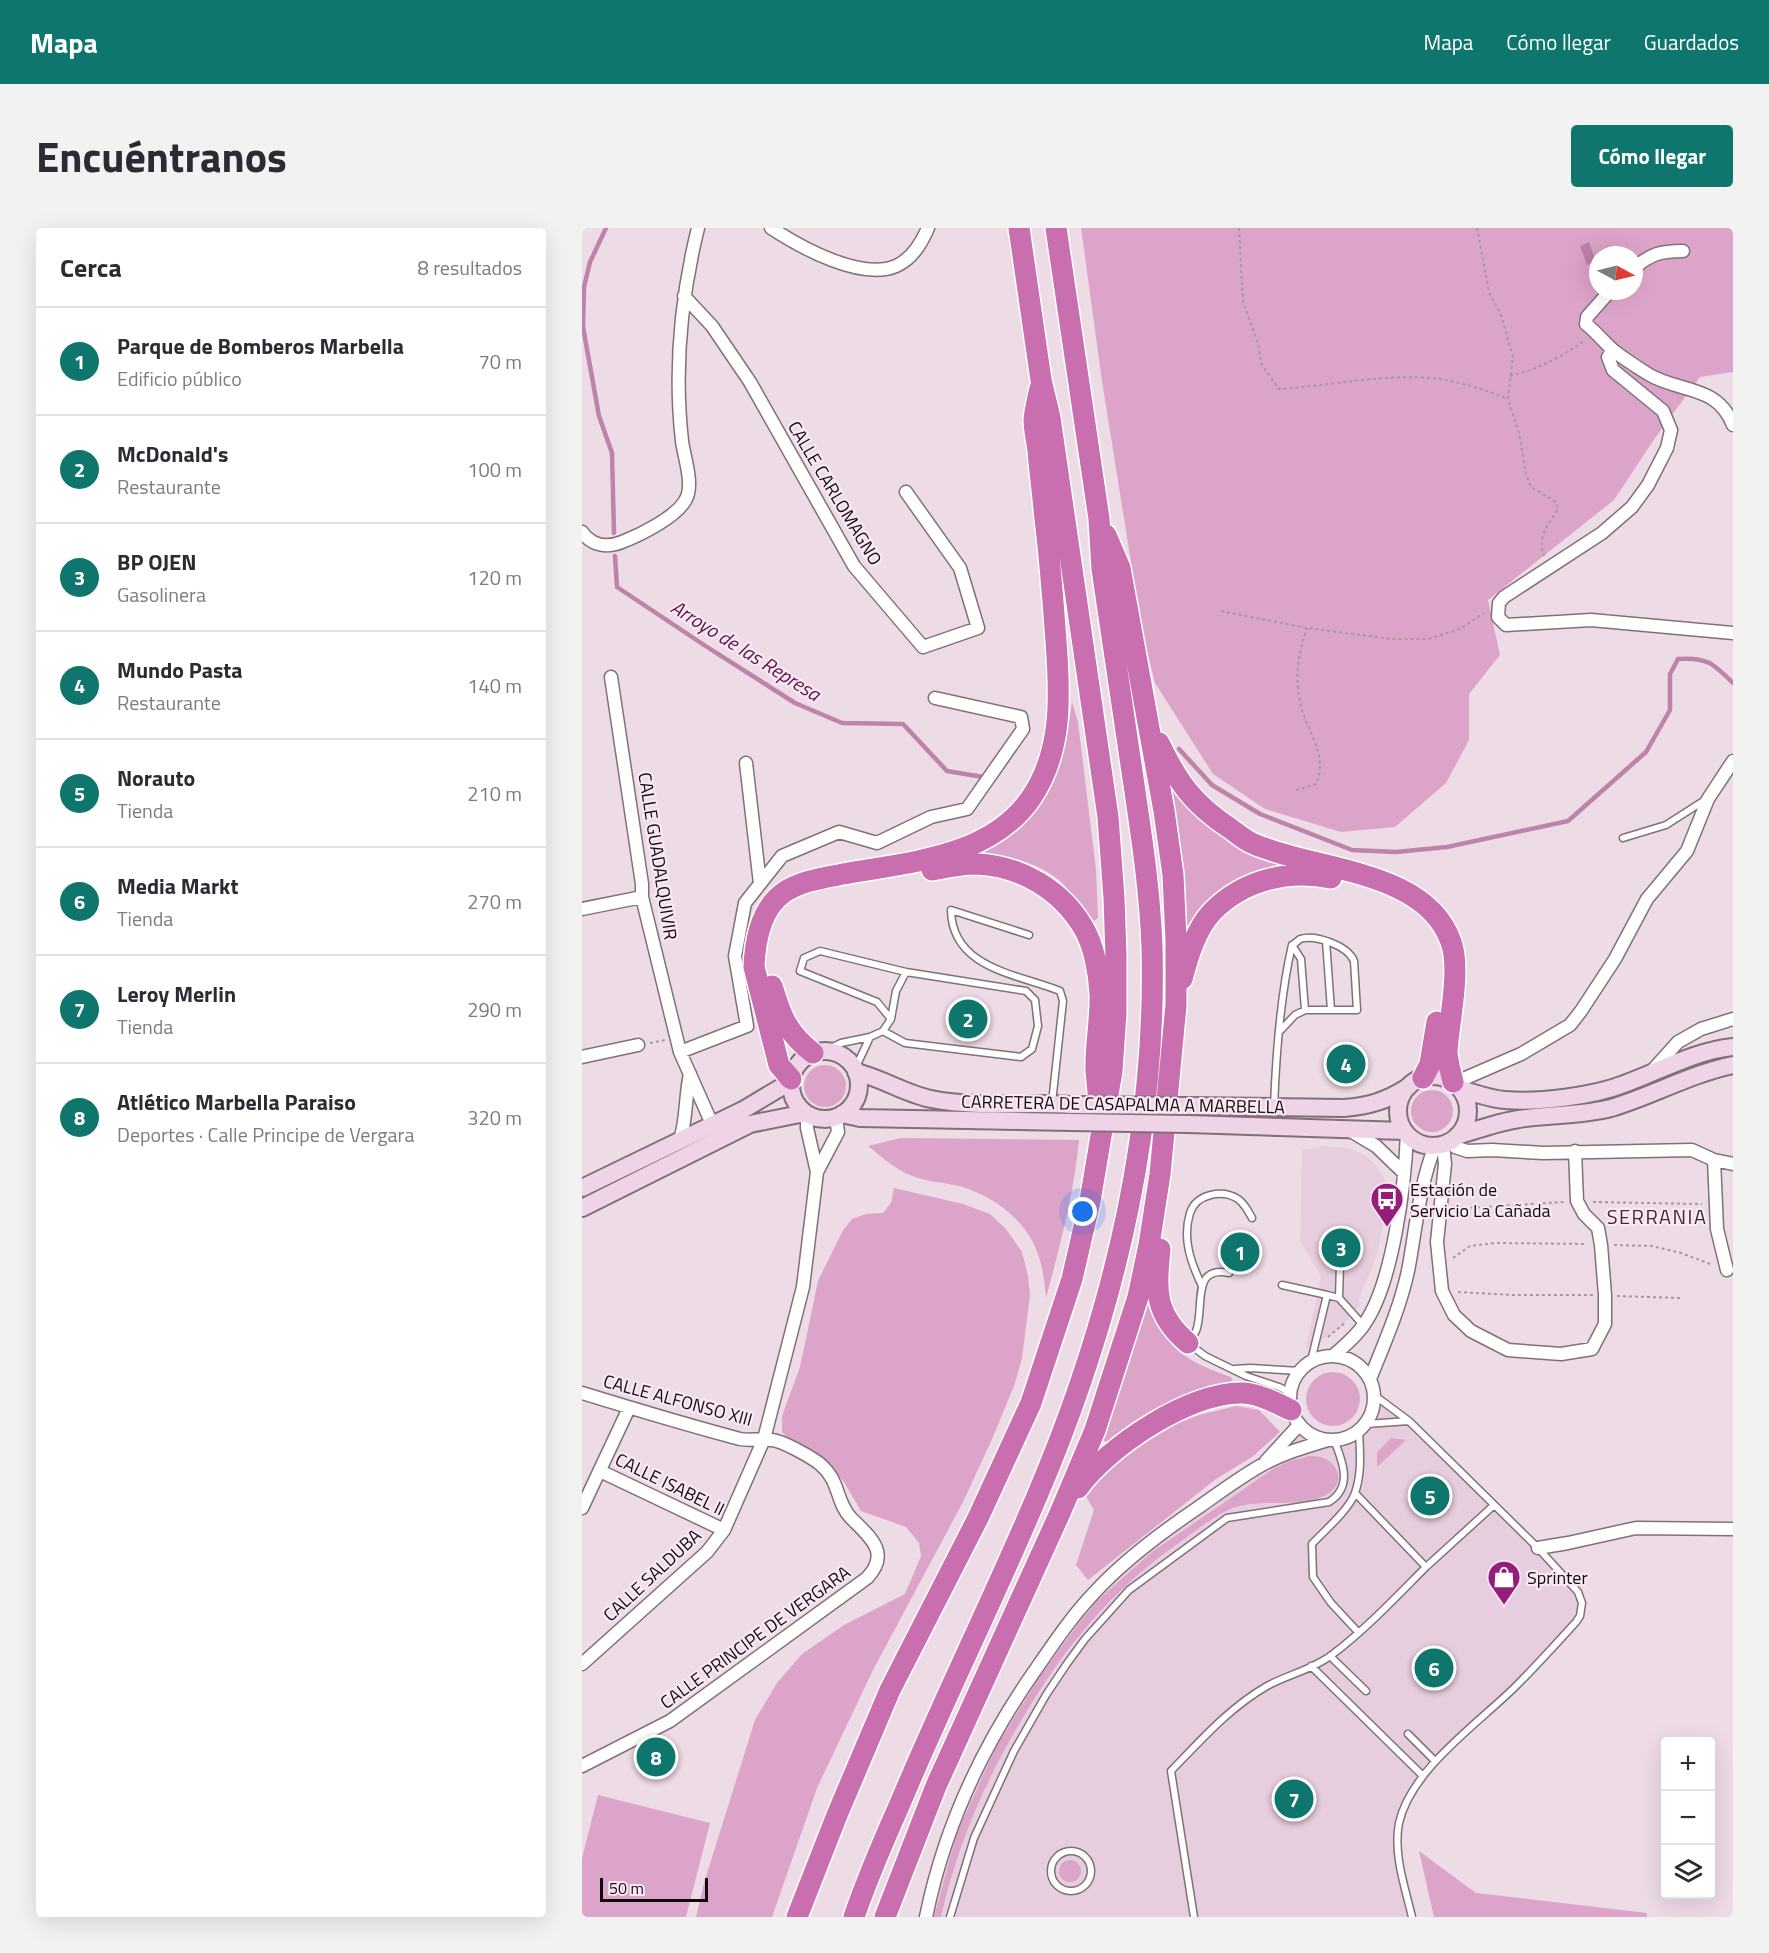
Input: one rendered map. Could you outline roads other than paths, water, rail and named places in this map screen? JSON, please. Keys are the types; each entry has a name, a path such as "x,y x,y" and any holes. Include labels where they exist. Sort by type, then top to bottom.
{"highway":[{"path":"797,1917 890,1690 978,1518 1031,1403 1072,1279 1090,1201 1112,1071 1116,1012 1114,898 1108,817 1052,430 1041,380 1019,228"},
{"path":"854,1917 929,1733 1037,1495 1068,1416 1105,1306 1132,1194 1148,1070 1152,1008 1152,946 1148,885 1102,569 1100,519 1056,228"},
{"path":"791,1080 779,1065 754,967 758,933 772,904 782,894 809,881 940,856 994,834 1017,815 1031,798 1052,753 1059,709 1059,683 1048,545 1034,420 1041,380"},
{"path":"885,1917 936,1786 1060,1513 1095,1430 1138,1297 1160,1174 1176,1005 1173,875 1164,811 1120,568 1100,519"},
{"path":"1147,715 1170,765 1188,794 1211,816 1253,844 1401,889 1424,903 1443,925 1452,943 1455,964 1447,1054 1456,1085"},
{"path":"820,1052 798,1041 788,1029 767,967 767,950 771,934 785,911 807,895 822,890 964,864 980,864 1016,872 1041,884 1063,902 1084,928 1090,945 1100,994 1096,1071 1102,1132"},
{"path":"1176,1005 1195,939 1212,913 1235,895 1258,882 1282,876 1316,875 1389,893 1415,909 1433,929 1442,957 1442,981 1435,1040 1430,1064 1416,1082"},
{"path":"1160,1174 1164,1209 1158,1276 1160,1306 1172,1329 1188,1343"},
{"path":"1060,1513 1084,1480 1110,1453 1138,1433 1173,1413 1211,1398 1241,1393 1266,1398 1294,1409"}],"main road":[{"path":"1733,1047 1708,1051 1621,1085 1592,1093 1518,1101 1493,1099 1438,1077 1416,1082 1403,1093 1398,1116 1405,1132 1419,1143 1446,1142 1514,1120 1588,1112 1612,1107 1704,1073 1733,1065"},
{"path":"582,1208 750,1124 806,1114 824,1119 839,1116 851,1106 857,1096 859,1084 856,1071 845,1058 820,1052 799,1062 791,1080 793,1097 806,1114"},
{"name":"CARRETERA DE CASAPALMA A MARBELLA","path":"856,1071 916,1096 930,1099 970,1103 1071,1105 1344,1108 1364,1106 1388,1099 1416,1082"},
{"path":"582,1188 743,1110 791,1080"},
{"path":"1446,1142 1466,1122 1464,1097 1456,1085"},
{"name":"CARRETERA DE CASAPALMA A MARBELLA","path":"839,1116 1344,1128 1405,1132"}],"street":[{"path":"582,532 593,543 611,545 623,542 679,510 687,497 688,483 682,439 679,364 687,271 698,228"},
{"path":"771,228 798,245 823,256 858,268 877,269 894,267 909,258 922,242 928,228"},
{"path":"1643,261 1651,255 1683,251"},
{"name":"CALLE CARLOMAGNO","path":"684,296 712,326 750,382 854,566 922,646 978,628 960,568 906,492"},
{"path":"1602,300 1587,317 1586,324 1613,350 1649,375 1666,383 1703,393 1717,401 1733,425"},
{"path":"1613,350 1608,357 1613,370 1663,411 1671,430 1667,448 1648,485 1632,507 1602,533 1504,597 1499,603 1498,617 1506,625 1591,620 1733,633"},
{"name":"CALLE GUADALQUIVIR","path":"611,677 642,884 642,897 675,1037 712,1124"},
{"path":"680,1052 747,1026 735,956 745,903 782,856 839,832 877,843 931,817 967,809 1023,729 1021,717 935,698"},
{"path":"1456,1085 1521,1054 1570,1025 1615,959 1647,899 1687,851 1708,799 1733,761"},
{"path":"746,764 760,884"},
{"path":"582,909 642,897"},
{"path":"1649,1074 1678,1042 1701,1029 1733,1019"},
{"path":"582,1058 638,1045"},
{"path":"680,1140 684,1127 685,1094 690,1074"},
{"path":"806,1114 817,1172"},
{"path":"817,1172 838,1132 839,1116"},
{"path":"1344,1128 1376,1146 1404,1173"},
{"path":"1333,1356 1364,1326 1379,1295 1389,1261 1404,1173 1405,1132"},
{"path":"1446,1142 1437,1242 1442,1291 1454,1315 1471,1331 1508,1350 1561,1354 1592,1349 1605,1324 1601,1245 1598,1228 1584,1214 1576,1201 1575,1151"},
{"path":"1446,1142 1467,1150 1543,1153 1692,1150 1714,1160 1733,1164"},
{"path":"1370,1379 1393,1320 1407,1273 1424,1177 1446,1142"},
{"path":"1714,1160 1717,1229 1727,1270"},
{"name":"CALLE SALDUBA","path":"583,1662 707,1552 724,1530 764,1439 803,1287 817,1172"},
{"path":"926,1917 941,1859 972,1780 1011,1706 1052,1644 1093,1593 1114,1572 1184,1518 1261,1466 1331,1440 1349,1437 1362,1428 1374,1405 1370,1379 1359,1365 1348,1359 1333,1356 1311,1361 1300,1371 1293,1382 1294,1409 1310,1434 1331,1440"},
{"name":"CALLE ALFONSO XIII","path":"582,1393 744,1440 764,1439"},
{"path":"582,1508 629,1408"},
{"path":"1261,1466 1294,1409"},
{"name":"CALLE PRINCIPE DE VERGARA","path":"582,1766 670,1721 873,1571 878,1562 876,1545 843,1510 838,1487 831,1475 810,1458 776,1440 764,1439"},
{"name":"CALLE ISABEL II","path":"600,1471 724,1530"},
{"path":"1538,1548 1636,1528 1733,1529"}],"lane":[{"path":"1623,837 1666,825 1708,799"},
{"path":"1029,935 951,910 951,925 962,946 982,962 1060,992 1063,1001 1052,1104"},
{"path":"1274,1108 1280,1031 1284,989 1292,945 1300,939 1326,941 1346,950 1354,961 1356,1010 1305,1010 1280,1031"},
{"path":"1326,941 1331,1010"},
{"path":"1292,945 1301,959 1305,1010"},
{"path":"883,1031 905,1043 1021,1057 1032,1049 1038,1026 1035,999 1026,991 906,972 820,951 804,958 800,971 877,1002 891,1019"},
{"path":"820,1052 841,1043 870,1037 883,1031 891,1019 896,991 906,972"},
{"path":"856,1071 870,1037"},
{"path":"1202,1286 1188,1253 1186,1238 1190,1212 1193,1207 1197,1202 1211,1195 1230,1195 1247,1208 1252,1218"},
{"path":"1339,1298 1340,1264"},
{"path":"1229,1274 1217,1271 1204,1281 1196,1331 1188,1343 1205,1356 1246,1376 1279,1387 1294,1409"},
{"path":"1282,1285 1339,1298 1364,1326"},
{"path":"1311,1361 1327,1295"},
{"path":"1235,1369 1300,1371"},
{"path":"1374,1395 1409,1421 1538,1548 1578,1592 1582,1603 1580,1616 1516,1686 1436,1761 1406,1801 1399,1822 1397,1839 1412,1917"},
{"path":"1358,1632 1319,1589 1312,1577 1312,1544 1349,1503 1355,1493 1362,1428 1409,1421"},
{"path":"950,1917 974,1838 999,1781 1046,1695 1085,1639 1129,1590 1227,1518 1329,1502 1336,1498 1344,1484 1345,1475 1342,1461 1331,1440"},
{"path":"1355,1493 1426,1567"},
{"path":"1194,1917 1171,1771 1216,1724 1240,1703 1268,1686 1330,1656 1493,1506"},
{"path":"1330,1656 1366,1691"},
{"path":"1311,1666 1423,1776"},
{"path":"1408,1734 1436,1761"},
{"path":"1076,1851 1087,1858 1091,1875 1083,1887 1074,1891 1065,1890 1059,1887 1053,1879 1052,1867 1061,1853 1076,1851"}],"waterway":[{"name":"Arroyo de las Represa","path":"606,228 590,262 584,287 583,327 599,416 612,453 614,533"},
{"name":"Arroyo de las Represa","path":"615,556 617,587 795,703 842,723 903,724 947,771 983,777"},
{"path":"1179,749 1212,785 1260,814 1352,850 1396,852 1447,847 1568,821 1646,752 1670,710 1670,674 1678,659 1703,660 1733,683"}],"place":[{"name":"McDonald's","path":"968,1019"},
{"name":"Mundo Pasta","path":"1346,1064"},
{"name":"Estación de Servicio La Cañada","path":"1387,1228"},
{"name":"BP OJEN","path":"1341,1248"},
{"name":"Parque de Bomberos Marbella","path":"1240,1252"},
{"name":"Norauto","path":"1430,1496"},
{"name":"Sprinter","path":"1504,1606"},
{"name":"Media Markt","path":"1434,1668"},
{"name":"Atlético Marbella Paraiso","path":"656,1757"},
{"name":"Leroy Merlin","path":"1294,1799"}],"district":[{"name":"SERRANIA","path":"1657,1216"}]}
